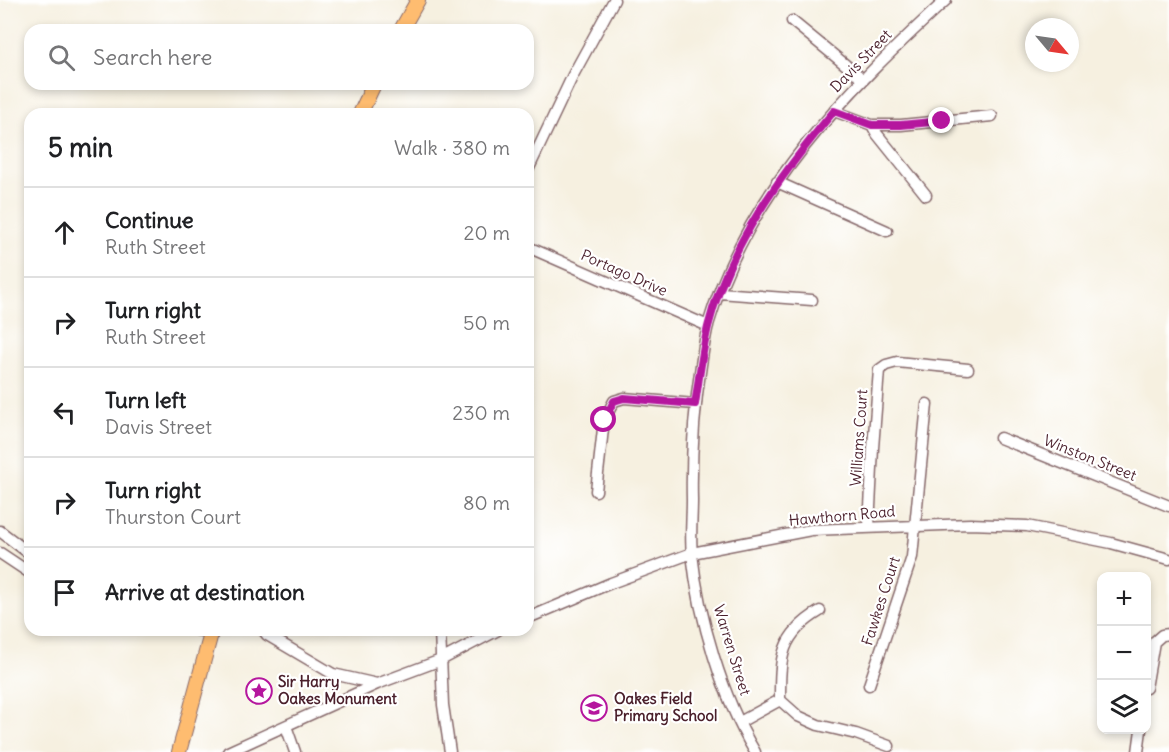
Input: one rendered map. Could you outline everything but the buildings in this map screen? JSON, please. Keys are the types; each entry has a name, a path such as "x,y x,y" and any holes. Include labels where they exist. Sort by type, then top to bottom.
{"main road":[{"path":"404,24 418,0"},
{"path":"363,108 371,90"},
{"path":"181,751 206,636"}],"street":[{"path":"534,157 573,75 614,0"},
{"name":"Davis Street","path":"692,553 691,452 695,404 708,326 747,233 777,182 834,111 885,56 946,0"},
{"path":"792,21 858,75 861,81"},
{"path":"834,111 872,125 901,125 992,116"},
{"path":"872,125 926,195"},
{"path":"777,182 887,231"},
{"name":"Portago Drive","path":"534,250 708,326"},
{"path":"720,293 812,300"},
{"name":"Williams Court","path":"869,527 879,370 897,362 968,369"},
{"path":"596,491 604,420 614,401 624,398 695,404"},
{"name":"Fawkes Court","path":"869,685 912,556 927,404"},
{"name":"Winston Street","path":"1000,438 1169,506"},
{"name":"Hawthorn Road","path":"534,615 611,583 692,553 811,530 914,525 1028,526 1112,543 1169,559"},
{"path":"0,531 24,549"},
{"path":"0,553 24,569"},
{"name":"Warren Street","path":"692,553 722,682 755,752"},
{"path":"780,700 782,658 789,639 798,626 820,611"},
{"path":"1147,680 1154,642 1162,635 1169,634"},
{"path":"269,636 333,674 377,684"},
{"path":"440,636 442,705 450,752"},
{"path":"228,752 377,684 441,660 487,636"},
{"path":"740,722 780,700"},
{"path":"780,700 798,716 818,725 856,734 889,746"},
{"path":"286,726 296,752"},
{"path":"1138,752 1140,734"}],"place":[{"name":"Sir Harry Oakes Monument","path":"259,691"},
{"name":"Oakes Field Primary School","path":"594,708"}],"route":[{"path":"604,420 614,401 624,398 695,404 708,326 729,269 777,182 834,111 872,125 942,121"}]}
